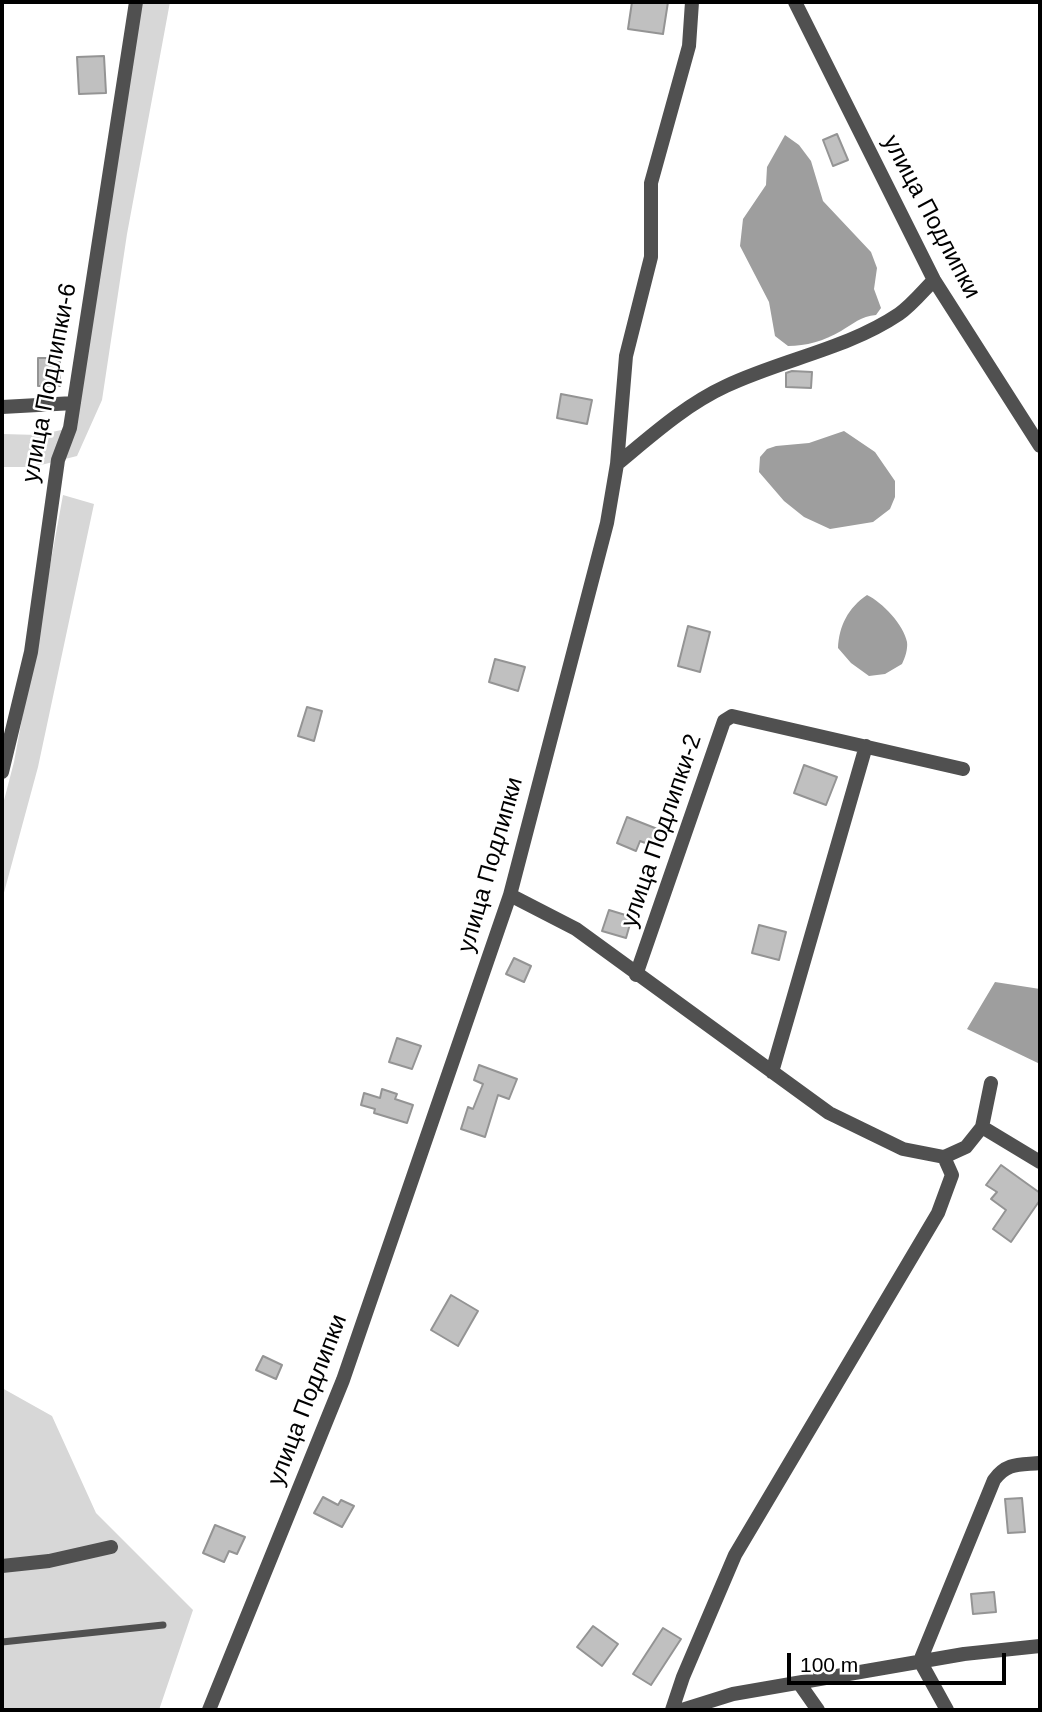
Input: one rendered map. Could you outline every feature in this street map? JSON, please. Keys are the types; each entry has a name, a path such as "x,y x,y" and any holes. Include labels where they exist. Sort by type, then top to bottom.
{"street":[{"name":"улица Подлипки-6","path":"2,772 31,652 58,460 70,428 136,2"},
{"name":"улица Подлипки","path":"209,1710 343,1380 510,895 607,523 618,464 626,356 651,257 651,183 689,46 692,2"},
{"name":"улица Подлипки","path":"795,2 934,280 1040,446"},
{"path":"618,464 657,430 723,387 867,332 902,313 934,280"},
{"path":"2,407 74,403"},
{"name":"улица Подлипки-2","path":"636,975 724,721 732,716 963,769"},
{"path":"772,1072 866,746"},
{"name":"улица Подлипки-2","path":"510,895 576,929 829,1113 903,1149 944,1157"},
{"path":"672,1710 683,1677 735,1555 938,1213 952,1175 944,1157 966,1147 982,1127 991,1083"},
{"path":"982,1127 1040,1162"},
{"path":"920,1661 994,1480 1002,1469 1040,1463"},
{"path":"2,1566 49,1561 111,1547"},
{"path":"682,1710 733,1694 964,1654 1040,1646"},
{"path":"920,1661 947,1710"},
{"path":"799,1683 818,1710"}],"lane":[{"path":"2,1642 163,1625"}],"shaded area":[{"path":"141,2 170,2 127,234 102,400 77,456 33,467 2,467 2,434 39,435 70,428"},
{"path":"785,135 799,145 811,161 823,201 871,252 877,268 874,289 881,308 876,315 861,319 828,338 788,346 775,336 769,302 740,246 743,219 766,185 767,167"},
{"path":"844,431 875,452 895,481 895,497 890,509 873,522 830,529 804,517 784,501 759,472 760,457 767,449 776,446 809,443"},
{"path":"63,495 94,504 38,767 2,900 2,808 14,762"},
{"path":"867,595 892,615 902,628 907,642 902,664 885,674 869,676 851,663 838,648 840,632 846,618"},
{"path":"995,982 1040,989 1040,1064 967,1029"},
{"path":"2,1388 52,1416 96,1513 193,1610 159,1710 2,1710"}],"building":[{"path":"632,2 668,2 663,34 628,29"},
{"path":"104,56 106,93 79,94 77,57"},
{"path":"837,134 848,160 833,166 823,140"},
{"path":"38,358 60,358 60,386 38,386"},
{"path":"812,372 811,388 786,387 786,373"},
{"path":"561,394 592,400 587,424 557,418"},
{"path":"688,626 710,632 700,672 678,666"},
{"path":"495,659 525,667 518,691 489,682"},
{"path":"307,707 322,711 314,741 298,736"},
{"path":"804,765 837,777 826,805 794,793"},
{"path":"627,817 660,830 653,846 640,841 636,851 617,843"},
{"path":"609,910 632,917 626,938 602,931"},
{"path":"759,925 786,932 779,960 752,953"},
{"path":"514,958 531,966 524,982 506,974"},
{"path":"397,1038 421,1046 412,1069 389,1062"},
{"path":"479,1065 517,1079 509,1099 498,1095 485,1137 461,1129 468,1107 473,1109 483,1084 474,1080"},
{"path":"382,1089 397,1094 395,1099 413,1105 407,1123 374,1113 375,1109 361,1105 364,1093 380,1098"},
{"path":"1001,1165 1040,1193 1040,1200 1011,1242 993,1229 1006,1210 991,1199 997,1192 986,1185"},
{"path":"451,1295 478,1311 458,1346 431,1330"},
{"path":"263,1356 282,1365 276,1379 256,1370"},
{"path":"323,1497 338,1505 341,1500 354,1506 342,1527 314,1513"},
{"path":"1022,1498 1025,1532 1008,1533 1005,1499"},
{"path":"215,1525 245,1537 237,1554 229,1551 224,1562 203,1553"},
{"path":"994,1592 996,1612 973,1614 971,1594"},
{"path":"593,1626 618,1644 602,1666 577,1647"},
{"path":"663,1628 681,1639 651,1685 633,1674"}]}
